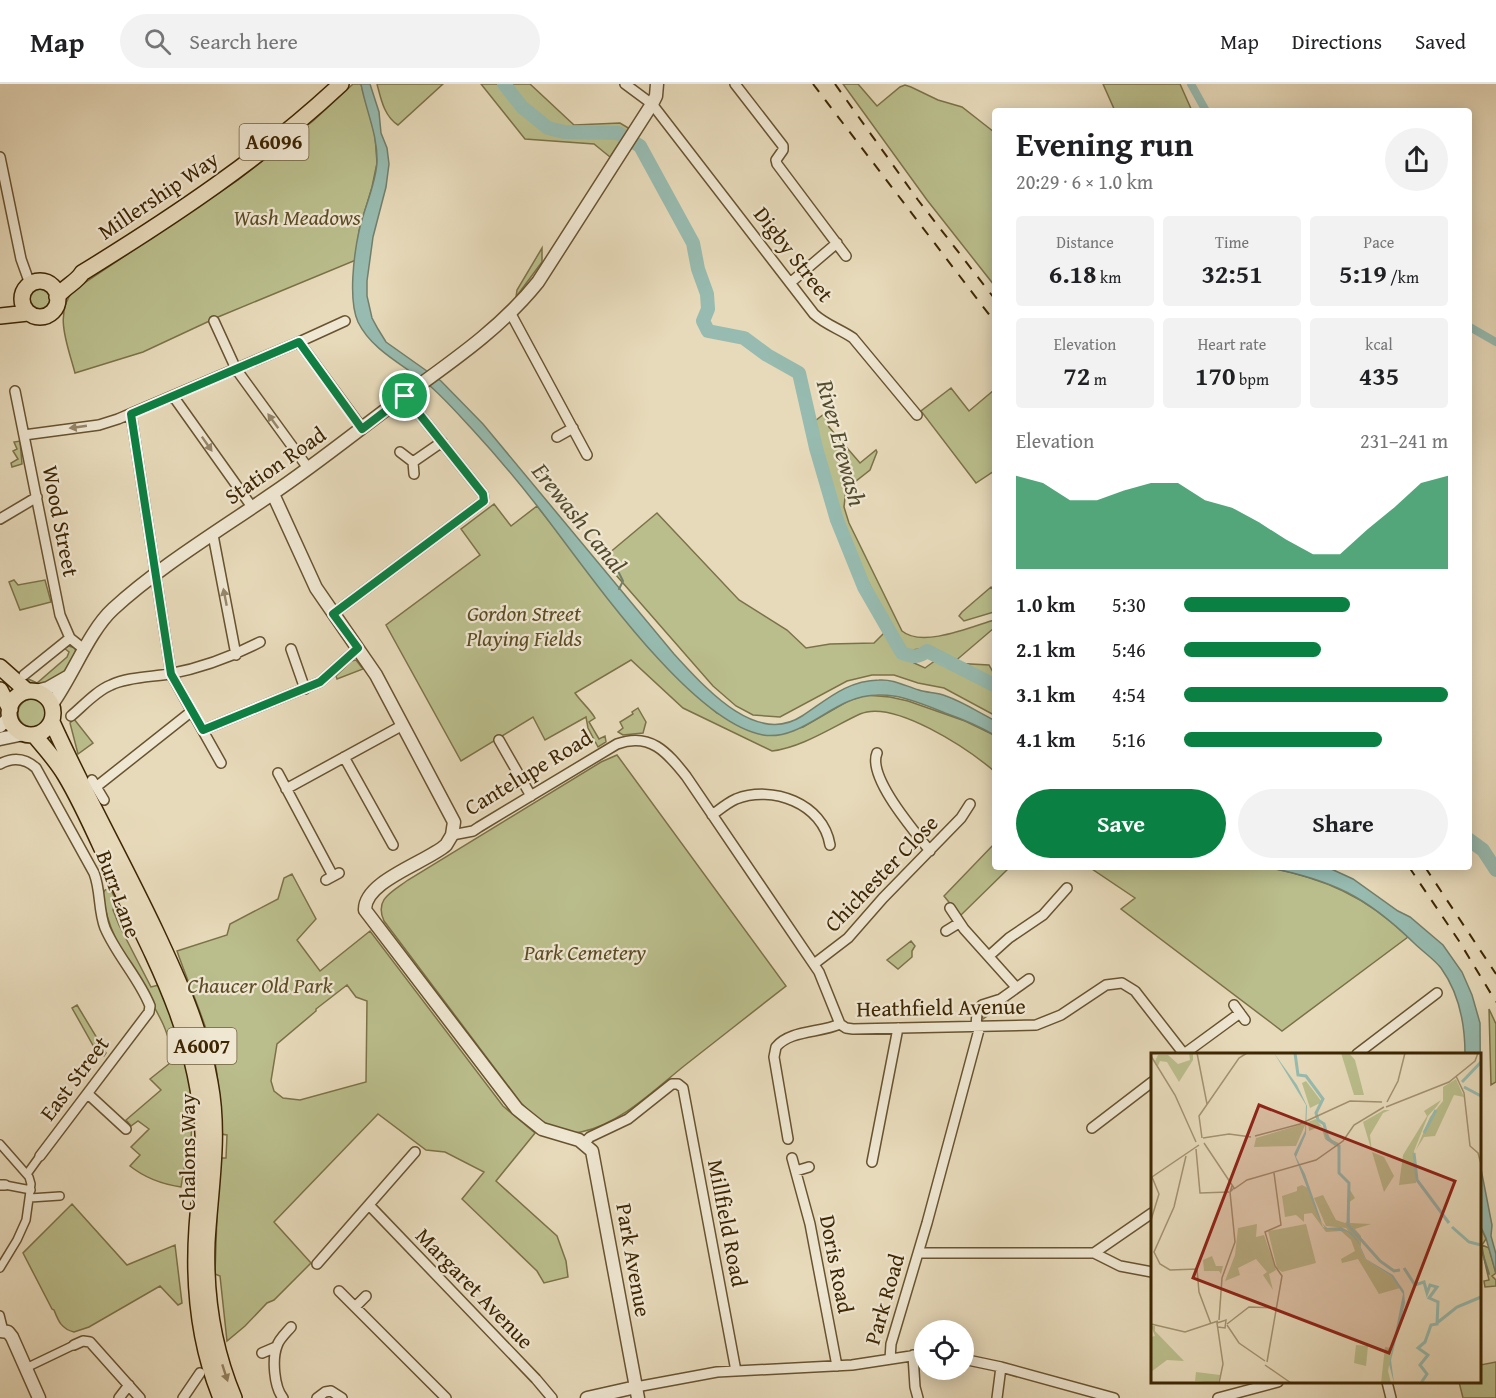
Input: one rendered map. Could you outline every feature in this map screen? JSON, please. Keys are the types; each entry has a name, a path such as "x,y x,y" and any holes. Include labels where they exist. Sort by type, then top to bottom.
{"main road":[{"name":"Millership Way","path":"57,297 82,273 233,173 299,121 341,84"},
{"name":"Millership Way","path":"48,284 76,272 82,273"},
{"name":"A6096","path":"30,284 42,282 48,284"},
{"path":"25,306 24,291 30,284"},
{"path":"48,284 57,297"},
{"name":"A6096","path":"25,306 36,316 46,316 55,309 57,297"},
{"name":"A6096","path":"0,310 25,306"},
{"name":"A6096","path":"0,316 25,306"},
{"path":"0,668 31,691 48,698 54,710 52,722 45,731 29,735 14,728 6,717 0,690"},
{"path":"6,717 16,698 31,691"},
{"name":"Chalons Way","path":"52,722 81,785 161,943 184,993 200,1039 210,1084 214,1124 207,1292 219,1356 234,1398"},
{"name":"Chalons Way","path":"29,735 53,757 65,775 156,958 174,1000 190,1050 202,1108 204,1157 197,1229 196,1285 205,1350 221,1398"}],"street":[{"name":"Digby Street","path":"625,84 655,95 814,314 859,344 916,415"},
{"path":"655,95 666,84"},
{"path":"735,84 783,146 777,164 846,256"},
{"name":"Station Road","path":"52,704 112,610 154,576 362,429 511,314 538,282 623,151 655,95"},
{"path":"0,157 21,259 30,284"},
{"path":"790,283 837,243"},
{"path":"511,314 587,455"},
{"path":"214,321 236,369 308,468"},
{"path":"24,435 99,425 131,414 345,321"},
{"path":"299,342 362,429"},
{"name":"Wood Street","path":"15,391 57,602 70,638"},
{"path":"173,396 252,507"},
{"path":"333,614 481,505 485,498 405,396"},
{"path":"131,414 154,576 171,674 221,764"},
{"path":"557,437 573,428"},
{"path":"413,462 442,442"},
{"path":"400,452 413,462 414,474"},
{"path":"273,494 311,579 371,667 452,817 452,835"},
{"path":"0,519 37,497"},
{"path":"213,535 236,655"},
{"path":"24,675 41,666 70,638 85,650"},
{"path":"71,716 88,695 114,683 171,674 217,662 260,642"},
{"path":"203,730 325,679 358,648"},
{"path":"291,649 305,689"},
{"path":"31,691 48,688 70,675"},
{"path":"104,800 94,784 192,711"},
{"path":"286,789 403,725"},
{"path":"0,739 29,735"},
{"path":"499,740 531,796"},
{"name":"Cantelupe Road","path":"584,1143 542,1129 517,1109 366,910 369,896 381,884 443,848 452,835 473,831 617,744 638,740 655,745 671,758 686,776 814,964 822,977 840,1024"},
{"path":"877,753 876,769 887,792 930,851"},
{"path":"344,757 390,831 393,846"},
{"name":"Burr Lane","path":"0,764 18,759 33,765 54,798 94,873 99,887 101,913 106,929 150,1006"},
{"path":"278,773 333,876"},
{"path":"712,815 730,802 742,797 768,795 784,797 796,801 810,811 826,833 830,845"},
{"name":"Chichester Close","path":"814,964 848,938 883,898 961,818 970,804"},
{"path":"989,956 1009,938 1043,915 1067,888"},
{"path":"1048,895 1056,902"},
{"path":"950,908 959,923 1016,987"},
{"path":"946,932 959,923"},
{"name":"Park Road","path":"587,1398 637,1393 711,1373 837,1366 890,1359 891,1344 919,1253 978,1026 977,1013 982,1005 1001,999 1029,979"},
{"name":"Heathfield Avenue","path":"788,1139 774,1057 776,1047 786,1038 840,1024 849,1029 1026,1026 1043,1023 1061,1015 1101,987 1118,983 1127,985 1135,991 1183,1053"},
{"path":"1358,1053 1421,999 1437,993"},
{"path":"1186,1053 1243,1017 1234,1005"},
{"name":"East Street","path":"27,1174 149,1012 150,1006"},
{"path":"872,1162 878,1147 898,1028"},
{"path":"1092,1128 1151,1083"},
{"name":"Millfield Road","path":"584,1143 590,1137 628,1119 672,1084 678,1084 684,1091 736,1371"},
{"path":"88,1094 126,1129"},
{"path":"774,1126 785,1124"},
{"name":"Park Avenue","path":"584,1143 593,1155 637,1393"},
{"path":"0,1144 27,1174 31,1182 22,1229 0,1268"},
{"path":"317,1264 328,1258 415,1152"},
{"name":"Doris Road","path":"792,1158 810,1224 837,1366"},
{"path":"796,1171 809,1167"},
{"path":"3,1185 30,1194 60,1196"},
{"name":"Margaret Avenue","path":"370,1206 536,1378 552,1398"},
{"path":"1094,1253 1151,1214"},
{"path":"919,1253 1094,1253 1120,1266 1151,1272"},
{"path":"339,1291 446,1398"},
{"path":"355,1307 366,1296"},
{"path":"0,1315 2,1331 12,1337 39,1398"},
{"path":"262,1353 276,1347 291,1327"},
{"path":"26,1368 74,1344 82,1341 90,1342 140,1398"},
{"path":"276,1347 277,1381 279,1393 283,1398"},
{"path":"890,1359 913,1355 918,1398"},
{"path":"974,1361 1114,1398"},
{"path":"997,1398 1001,1367"},
{"path":"183,1398 200,1373"},
{"path":"1218,1398 1274,1383"},
{"path":"1387,1383 1391,1398"},
{"path":"120,1398 129,1386"},
{"path":"317,1398 331,1391 342,1398"}],"green space":[{"name":"Wash Meadows","path":"353,84 361,84 375,135 377,163 359,231 356,260 218,317 143,352 75,373 66,341 63,319 64,309 74,290 238,180 313,121"},
{"path":"377,84 443,84 398,125 386,112"},
{"path":"481,84 499,84 530,120 547,130 565,134 609,134 622,139 610,157 594,144 525,139"},
{"path":"508,84 530,84 574,125 620,123 630,129 627,133 613,129 576,129 552,124 542,120 524,105"},
{"path":"843,84 858,84 877,106 905,85 938,100 962,107 992,130 992,282 927,200"},
{"path":"1103,84 1180,84 1191,108 1114,108"},
{"path":"542,248 542,262 516,297 517,290"},
{"path":"40,289 47,292 50,299 47,306 40,309 33,306 30,299 33,292"},
{"path":"951,388 969,411 992,392 992,472 976,483 921,411"},
{"path":"824,414 829,427 860,463 876,450 877,452 870,470 846,489 844,507 849,523 902,631 911,636 934,637 992,621 992,630 953,663 989,665 992,670 992,714 944,688 894,675 872,675 847,681 780,717 753,715 736,706 713,686 602,559 657,513 739,600 787,630 806,648 830,644 874,643 891,626 859,564 835,502 815,421","holes":["926,648 940,657 925,668 914,663 913,650"]},
{"path":"20,441 22,464 12,467 11,463 18,459 13,451 17,449 14,442"},
{"name":"Gordon Street Playing Fields","path":"494,504 511,526 537,506 649,648 690,690 717,713 773,735 803,727 848,701 866,695 890,697 965,721 992,734 992,770 949,739 930,729 892,713 874,711 860,714 795,745 772,751 683,708 631,660 575,693 595,718 589,722 599,739 605,736 606,742 598,747 588,728 586,717 545,740 533,717 461,761 386,625 480,555 461,529"},
{"path":"14,580 18,585 45,580 51,602 20,610 9,582"},
{"path":"991,587 992,613 964,621 959,616"},
{"path":"69,646 75,648 76,654 59,679 36,685 23,681 0,662 0,659 22,676 37,683 67,657 69,652 64,648"},
{"path":"356,660 363,669 337,679 336,676 351,661"},
{"path":"32,699 42,703 46,713 42,723 32,727 22,723 18,713 22,703"},
{"path":"638,708 646,722 643,733 623,735 618,732 623,728 620,722"},
{"path":"74,719 93,743 78,754 70,723"},
{"name":"Park Cemetery","path":"617,755 786,986 623,1114 595,1128 581,1132 565,1132 548,1125 521,1103 384,921 381,907 391,892 408,880 601,762"},
{"path":"992,846 992,870 1007,870 960,916 944,896"},
{"path":"1093,870 1287,871 1325,883 1360,900 1376,910 1408,937 1282,1031 1121,909 1135,898"},
{"name":"Chaucer Old Park","path":"292,874 316,919 297,940 320,971 370,931 503,1106 535,1133 496,1181 557,1236 566,1261 568,1277 544,1283 537,1271 462,1199 484,1172 445,1152 426,1150 378,1114 274,1222 311,1263 274,1300 267,1303 227,1341 220,1276 215,1274 219,1158 226,1158 227,1135 221,1134 218,1086 212,1050 202,1016 177,951 227,935 230,924 278,899 284,878","holes":["347,985 356,997 367,1001 366,1082 300,1100 283,1098 274,1091 271,1081 277,1044"]},
{"path":"110,888 116,900 113,910 119,925 151,987 159,985 185,1061 191,1095 191,1152 187,1152 181,1187 154,1180 130,1166 140,1155 131,1147 149,1129 138,1121 131,1126 126,1120 161,1090 150,1079 175,1059 163,1024 118,945 111,928 103,893"},
{"path":"911,941 915,946 912,957 898,969 887,960"},
{"path":"1008,1001 983,1019 981,1011 989,1005"},
{"path":"77,1005 106,1053 104,1056 93,1053 95,1049 72,1008"},
{"path":"1489,1009 1496,1024 1496,1082 1491,1085"},
{"path":"72,1204 127,1265 175,1245 182,1303 178,1305 160,1286 89,1327 74,1332 63,1326 23,1253"},
{"path":"1481,1227 1486,1239 1482,1245 1489,1248 1496,1273 1492,1276 1496,1280 1496,1286 1485,1287 1484,1281 1489,1280 1482,1246"},
{"path":"1496,1362 1496,1398 1463,1398 1459,1383 1481,1383 1481,1365"}],"water":[{"path":"361,84 370,84 379,112 381,133 387,148 389,164 386,187 373,237 367,281 367,296 372,318 378,329 386,342 441,381 483,424 674,654 700,681 731,708 748,718 766,724 784,724 802,716 847,687 867,681 890,681 943,695 964,704 992,719 992,734 970,723 909,700 872,695 847,702 786,734 763,735 734,724 703,702 671,673 610,602 530,497 481,438 430,386 381,350 358,322 353,302 354,264 359,231 377,163 374,133"},
{"path":"1280,870 1334,870 1353,879 1410,917 1443,945 1462,972 1472,995 1480,1023 1480,1053 1465,1053 1464,1032 1457,999 1441,968 1431,958 1380,913 1347,892"},
{"path":"1481,1169 1492,1225 1491,1236 1496,1254 1496,1274 1481,1227"}],"waterway":[{"name":"River Erewash","path":"504,84 522,107 548,128 564,132 618,133 640,146 693,243 698,269 707,294 708,309 703,321 708,331 744,338 767,355 799,373 816,448 837,520 864,587 902,653 915,656 927,651 992,684"},
{"path":"1191,84 1204,108"},
{"path":"1472,328 1496,342"},
{"name":"Erewash Canal","path":"602,556 619,573 623,581 619,589"},
{"name":"River Erewash","path":"1472,842 1483,850 1496,870"},
{"path":"1481,1248 1489,1274"}],"railway":[{"path":"813,84 992,318"},
{"path":"835,84 918,200 992,295"},
{"path":"1411,870 1459,941 1496,1002"},
{"path":"1427,870 1496,974"}],"route":[{"path":"299,342 362,429 405,396 483,494 484,501 333,614 358,648 325,679 203,730 171,674 154,576 131,414 299,342"}]}
